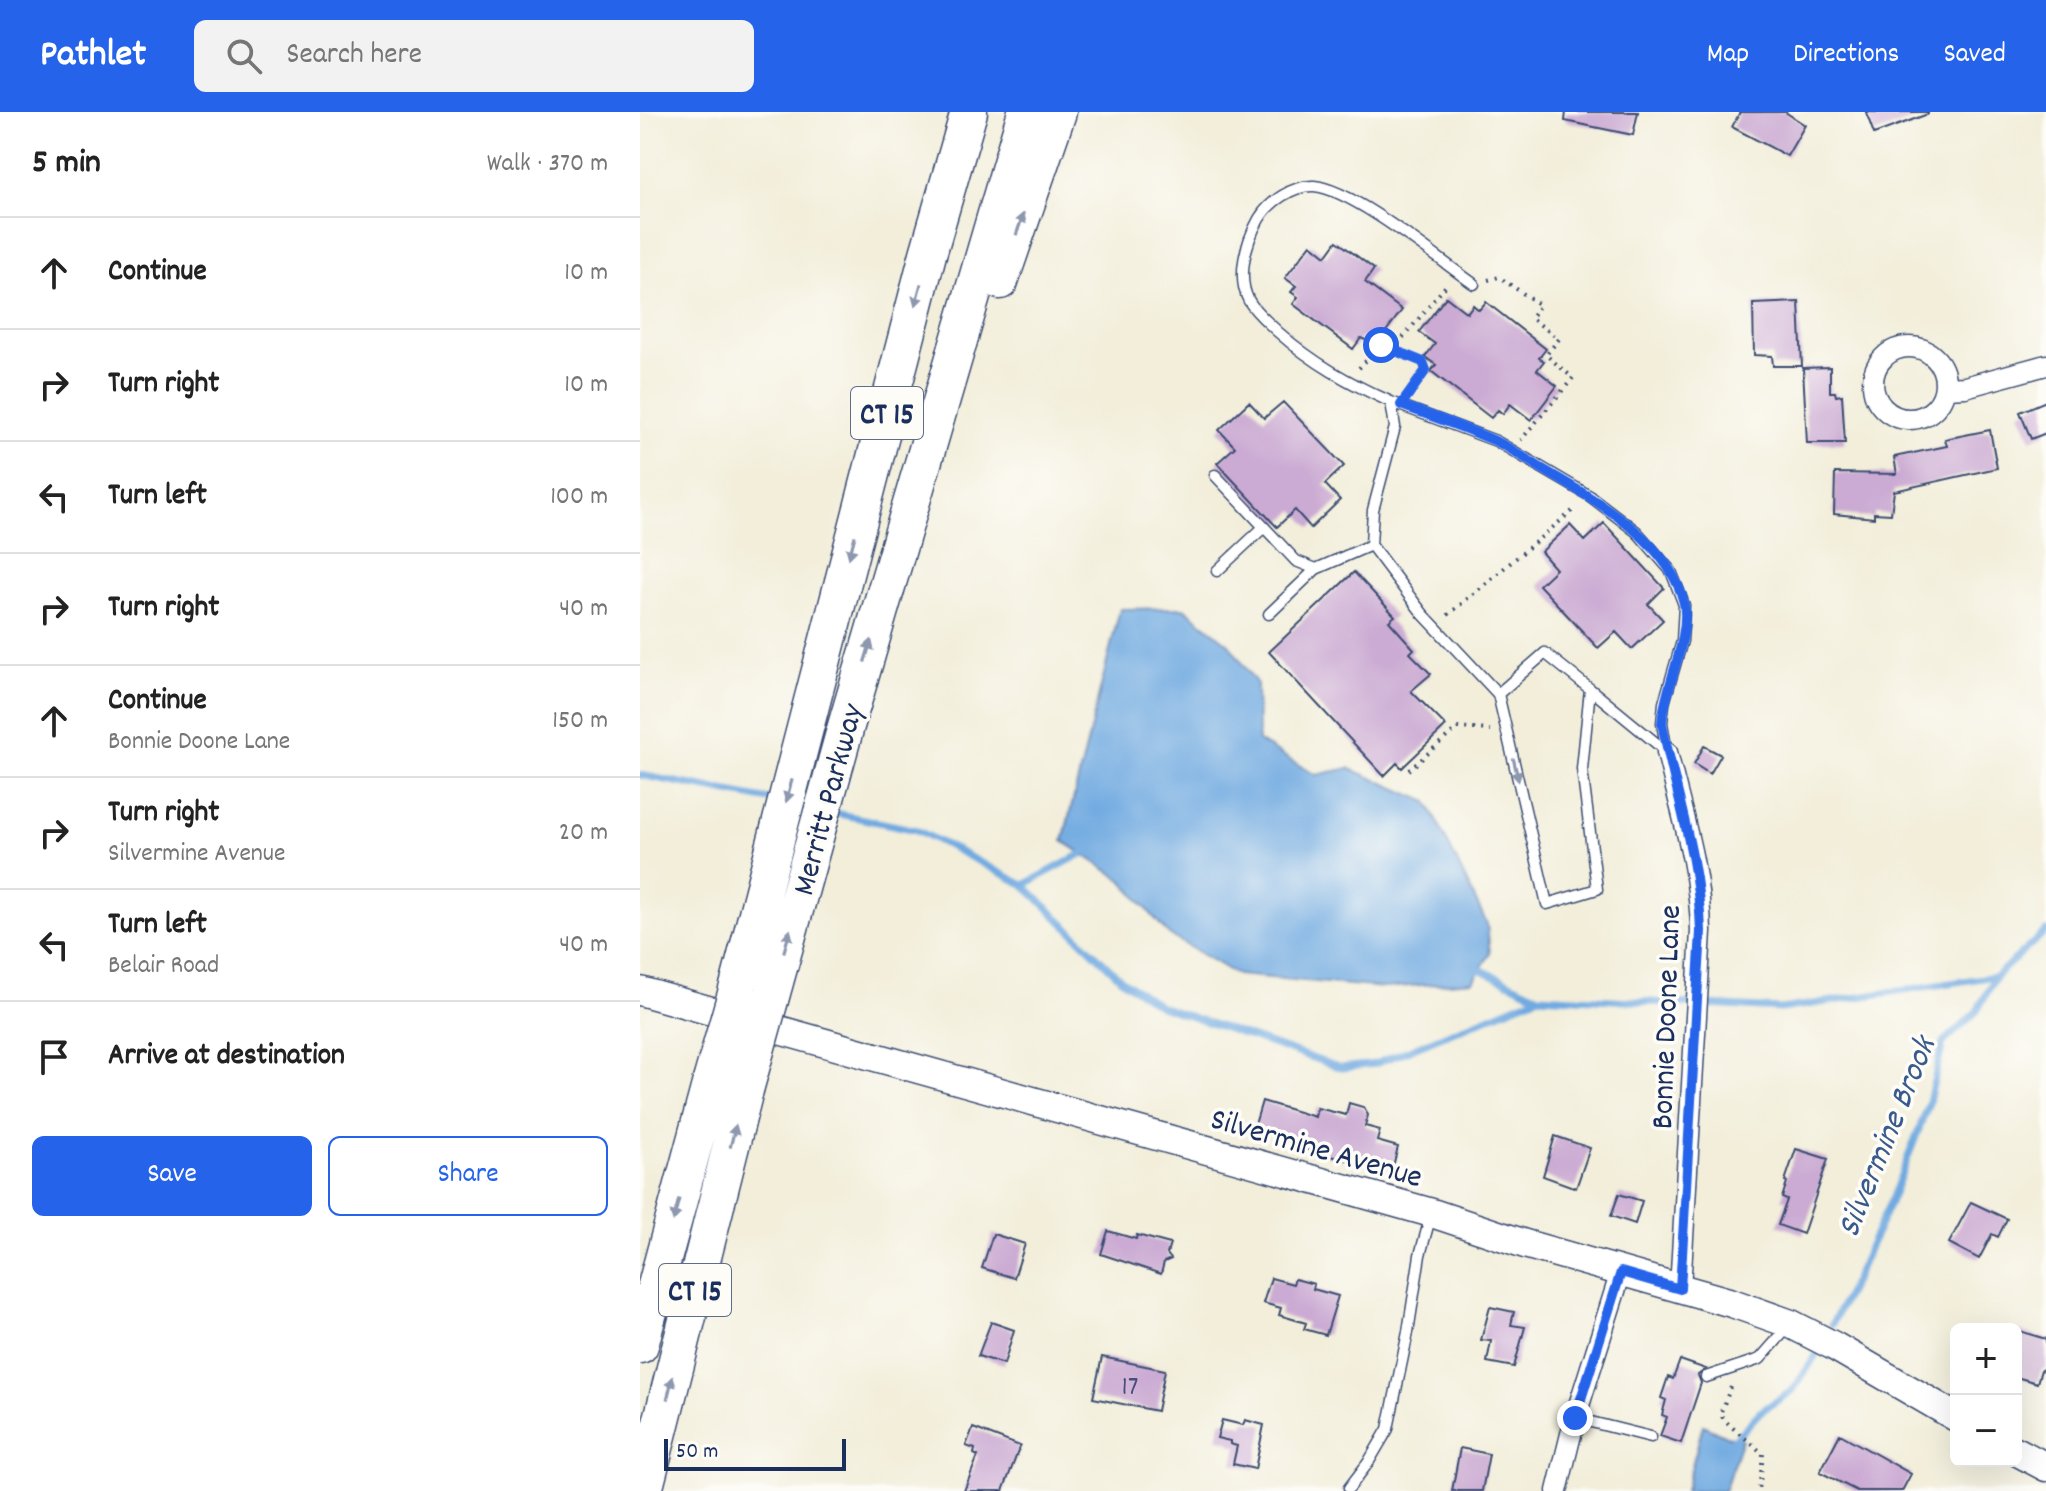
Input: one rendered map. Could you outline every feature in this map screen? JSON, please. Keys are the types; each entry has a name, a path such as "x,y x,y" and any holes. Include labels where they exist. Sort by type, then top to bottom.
{"highway":[{"path":"928,254 956,112"},
{"name":"Merritt Parkway","path":"644,1491 728,1085 739,983 928,254 969,112"},
{"name":"Merritt Parkway","path":"640,1345 728,1085 770,1000 846,726 1026,112"},
{"path":"919,478 986,319 1058,112"}],"street":[{"path":"1946,388 1965,387 2046,365"},
{"name":"Bonnie Doone Lane","path":"1667,752 1695,862 1701,931 1680,1289"},
{"name":"Silvermine Avenue","path":"640,991 1432,1213 1732,1303 1791,1324 1950,1414"},
{"path":"1557,1491 1575,1418 1621,1272"},
{"path":"2022,1454 2046,1467"}],"lane":[{"path":"1474,284 1360,203 1315,186 1298,189 1270,204 1247,244 1243,284 1257,313 1320,366 1346,382 1496,441 1590,496 1637,532 1671,571 1684,605 1682,641 1664,703 1662,723 1667,752"},
{"path":"1396,403 1395,427 1373,510 1371,545 1434,626 1498,694 1547,904 1597,889 1582,769 1590,689"},
{"path":"1215,475 1296,561 1316,569"},
{"path":"1217,571 1264,527"},
{"path":"1269,614 1316,569 1371,545"},
{"path":"1498,694 1545,653 1667,752"},
{"path":"1349,1488 1388,1429 1420,1255 1432,1213"},
{"path":"1706,1377 1760,1359 1791,1324"},
{"path":"1575,1418 1651,1437"}],"path":[{"path":"1393,350 1457,272"},
{"path":"1474,284 1499,277 1540,305 1531,318 1559,339 1546,355 1573,378 1512,451"},
{"path":"1346,382 1381,345 1423,362 1426,370 1396,403"},
{"path":"1434,626 1590,496"},
{"path":"1409,770 1457,728 1507,732"},
{"path":"1732,1368 1730,1391 1720,1414 1730,1428 1747,1438 1763,1454 1759,1491"}],"water":[{"path":"1184,608 1229,644 1257,684 1258,741 1316,775 1349,768 1428,802 1487,924 1490,954 1473,981 1384,988 1237,975 1169,935 1122,880 1063,841 1120,609"},
{"path":"1703,1425 1726,1436 1742,1439 1724,1491 1685,1491"}],"building":[{"path":"1566,112 1638,112 1633,135 1565,121"},
{"path":"1740,112 1785,112 1805,125 1787,156 1732,127"},
{"path":"1866,112 1928,112 1928,114 1874,134"},
{"path":"1337,241 1374,269 1365,282 1402,310 1376,345 1361,338 1353,349 1293,304 1298,297 1291,292 1296,286 1285,278 1311,244 1326,256"},
{"path":"1446,297 1467,313 1473,305 1479,310 1486,302 1546,349 1539,358 1544,361 1537,370 1557,386 1531,420 1510,404 1503,414 1498,410 1491,418 1431,371 1436,365 1425,357 1435,344 1419,332"},
{"path":"1799,302 1802,366 1773,366 1772,356 1754,355 1753,304"},
{"path":"1830,367 1830,392 1835,392 1836,396 1842,395 1845,443 1807,443 1803,368"},
{"path":"2046,401 2046,433 2031,439 2020,412"},
{"path":"1249,402 1264,418 1283,402 1344,466 1325,484 1340,500 1311,528 1295,510 1277,527 1217,463 1235,447 1219,430"},
{"path":"1990,430 1997,468 1894,491 1891,514 1874,513 1874,518 1834,514 1835,473 1897,474 1894,457 1947,446 1945,439"},
{"path":"1604,523 1664,588 1648,604 1663,620 1632,649 1616,632 1598,648 1539,585 1556,569 1541,552 1570,525 1585,541"},
{"path":"1354,572 1395,616 1389,621 1414,649 1410,653 1431,674 1411,691 1446,726 1402,768 1397,763 1384,776 1269,652"},
{"path":"1704,746 1721,755 1710,774 1694,764"},
{"path":"1262,1101 1315,1117 1317,1108 1346,1115 1349,1103 1363,1107 1368,1115 1365,1126 1380,1130 1377,1141 1398,1147 1392,1170 1312,1152 1304,1148 1305,1144 1254,1128"},
{"path":"1555,1136 1590,1148 1576,1188 1543,1176"},
{"path":"1796,1149 1828,1159 1803,1234 1778,1225 1787,1200 1782,1198 1785,1181"},
{"path":"1619,1194 1642,1201 1635,1224 1611,1216"},
{"path":"1971,1202 2007,1219 1998,1237 1992,1234 1979,1259 1949,1243"},
{"path":"1108,1231 1170,1244 1167,1254 1171,1259 1164,1262 1161,1274 1101,1254"},
{"path":"993,1234 1025,1244 1014,1278 982,1268"},
{"path":"1271,1278 1293,1284 1295,1279 1314,1284 1313,1289 1338,1296 1326,1335 1304,1329 1306,1323 1279,1315 1281,1308 1263,1303"},
{"path":"1490,1307 1514,1312 1511,1325 1525,1327 1514,1367 1487,1362 1491,1341 1481,1340"},
{"path":"991,1322 1014,1330 1004,1364 978,1356"},
{"path":"2022,1332 2046,1339 2046,1368 2041,1370 2037,1383 2022,1379"},
{"path":"1102,1357 1165,1370 1157,1411 1093,1398"},
{"path":"1680,1360 1706,1369 1698,1375 1701,1383 1681,1443 1660,1436 1667,1417 1662,1415 1666,1400 1661,1398 1668,1377 1673,1379"},
{"path":"1222,1420 1243,1425 1245,1420 1264,1425 1255,1469 1233,1464 1237,1446 1217,1438"},
{"path":"973,1428 1020,1446 1003,1491 964,1491 978,1456 974,1454 975,1449 966,1446"},
{"path":"1840,1434 1911,1474 1902,1491 1857,1491 1820,1472"},
{"path":"1460,1448 1489,1454 1482,1491 1452,1491"}],"waterway":[{"path":"640,775 775,801"},
{"path":"834,813 917,830 1024,885 1122,980 1160,1006 1341,1068 1375,1064 1539,996 1781,1009 1996,976 2046,931"},
{"path":"1024,885 1089,850"},
{"path":"1475,967 1539,996"},
{"name":"Silvermine Brook","path":"1832,1324 1892,1198 1928,1106 1943,1043 1977,1011 1996,976"},
{"name":"Silvermine Brook","path":"1730,1444 1760,1412 1793,1390 1817,1354"}],"route":[{"path":"1381,345 1423,362 1426,370 1401,405 1496,441 1590,496 1637,532 1671,571 1684,605 1682,641 1664,703 1662,723 1692,848 1701,931 1680,1289 1621,1272 1575,1418"}]}
